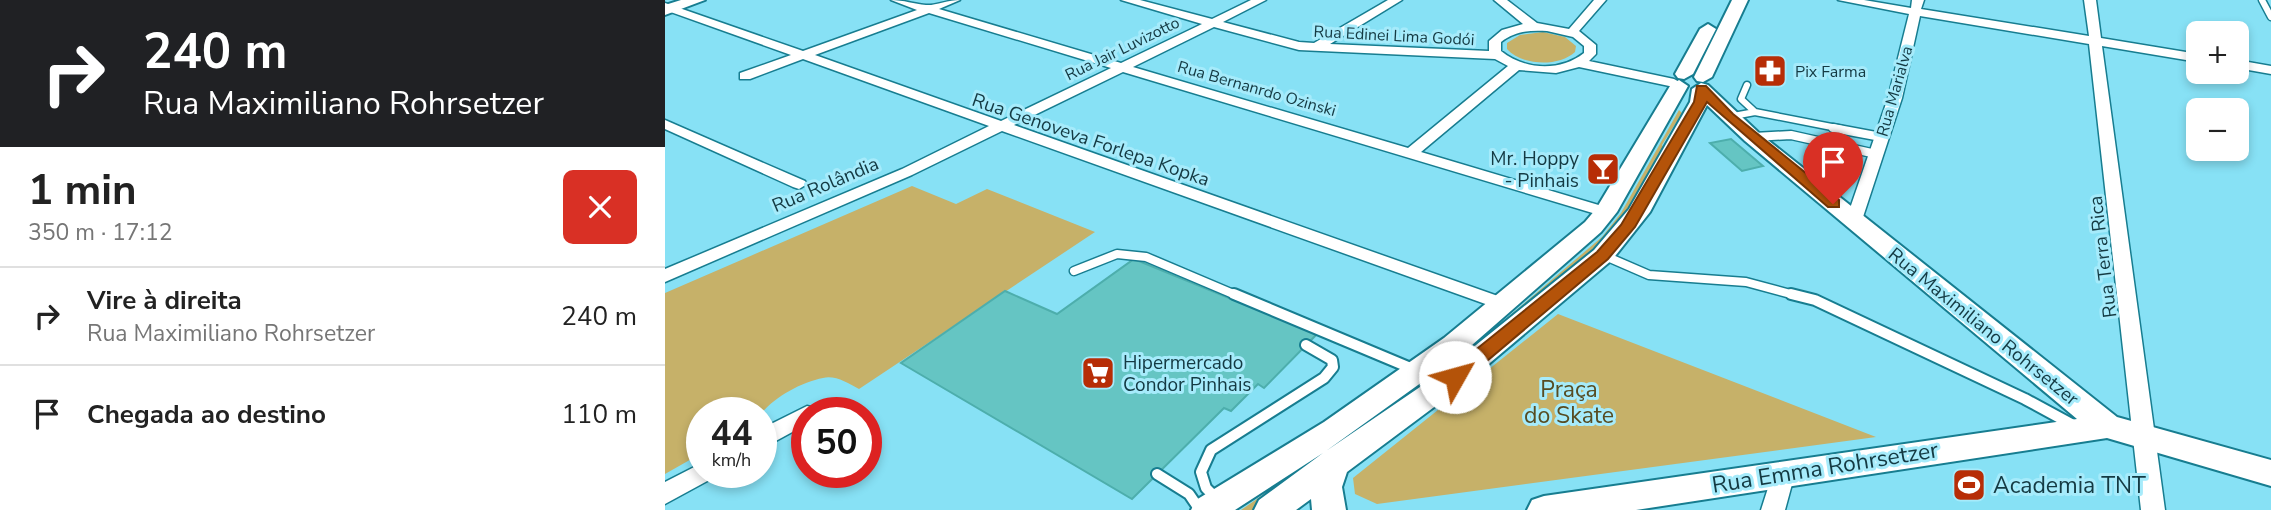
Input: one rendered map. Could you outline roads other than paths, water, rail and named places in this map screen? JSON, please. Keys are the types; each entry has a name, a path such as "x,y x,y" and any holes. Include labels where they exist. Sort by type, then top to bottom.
{"main road":[{"path":"668,5 697,0"},
{"path":"1271,510 1335,461 1455,377 1603,255 1639,212 1685,88 1723,0"},
{"path":"1209,507 1335,430 1417,372 1505,305 1606,212 1740,0"},
{"name":"Rua Maximiliano Rohrsetzer","path":"1685,88 1728,117 1854,220 2092,427"},
{"path":"2092,427 2144,435 2271,473"},
{"name":"Rua Emma Rohrsetzer","path":"1543,510 2092,427"},
{"path":"1329,510 1326,487 1335,461"}],"street":[{"name":"Rua Bernanrdo Ozinski","path":"898,0 1606,212"},
{"path":"745,76 954,0"},
{"name":"Rua Edinei Lima Godói","path":"1127,0 1316,47 1497,55"},
{"name":"Rua Jair Luvizotto","path":"1000,127 1260,0"},
{"path":"1500,0 1534,27"},
{"path":"1572,32 1600,0"},
{"path":"1844,0 1916,6 2097,42 2186,56"},
{"name":"Rua Terra Rica","path":"2090,0 2153,510"},
{"path":"1316,47 1390,1"},
{"name":"Rua Genoveva Forlepa Kopka","path":"668,5 1000,127 1505,305"},
{"name":"Rua Marialva","path":"1854,220 1895,97 1916,6"},
{"path":"1584,58 1588,42 1572,32 1534,27 1513,30 1499,37 1493,46 1497,55 1517,65 1550,69 1584,58 1685,88"},
{"path":"1412,152 1517,65"},
{"path":"2249,66 2271,70"},
{"path":"665,124 799,184"},
{"name":"Rua Rolândia","path":"665,276 907,172 1000,127"},
{"path":"1773,510 1783,473"},
{"path":"665,494 686,482"}],"lane":[{"path":"2262,0 2271,17"},
{"path":"1747,85 1741,99 1755,112"},
{"path":"1728,117 1755,112 1881,137"},
{"path":"1850,148 1854,132"},
{"path":"1752,137 1782,134 1876,154"},
{"path":"1074,271 1117,254 1146,257 1417,372"},
{"path":"1603,255 1649,275 1746,282 1815,300 2017,395 2092,427"},
{"path":"1157,474 1189,494 1191,501 1209,507 1201,472 1211,450 1324,378 1333,368 1332,360 1306,345"}],"place":[{"name":"Pix Farma","path":"1770,71"},
{"name":"Mr. Hoppy - Pinhais","path":"1603,169"},
{"name":"Hipermercado Condor Pinhais","path":"1098,373"},
{"name":"Academia TNT","path":"1969,485"}],"park label":[{"name":"Praça do Skate","path":"1569,402"}]}
